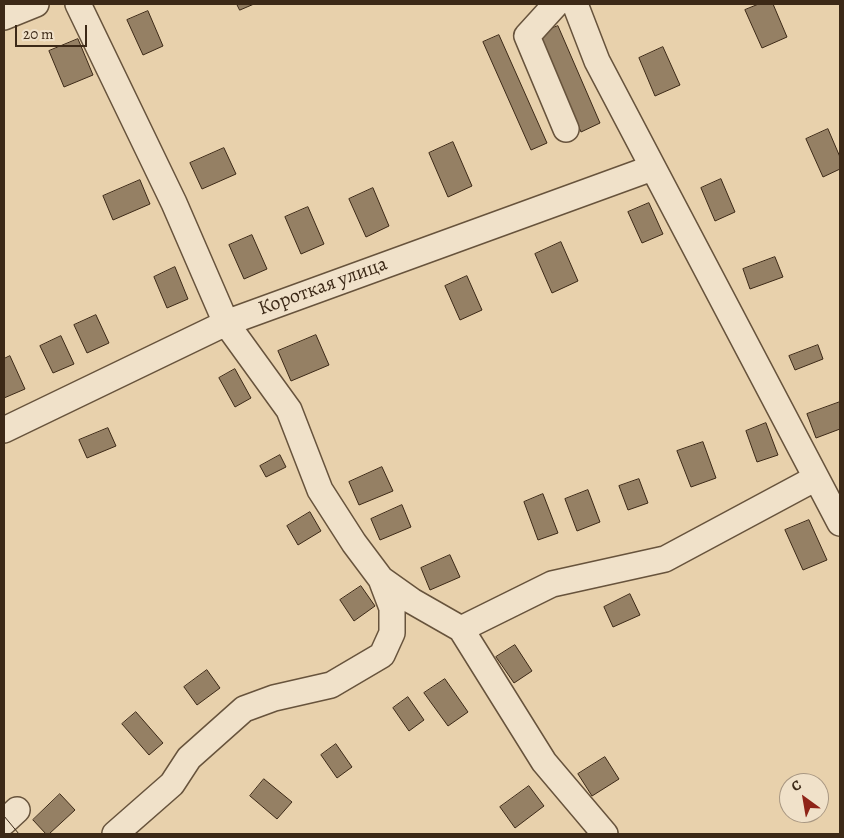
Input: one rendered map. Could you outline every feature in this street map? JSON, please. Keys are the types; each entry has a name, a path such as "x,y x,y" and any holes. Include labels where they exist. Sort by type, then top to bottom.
{"street":[{"path":"4,17 36,4"},
{"path":"78,4 174,203 226,323 289,410 320,490 354,543 381,579 392,608 392,633 382,655 330,685 274,698 244,709 189,758 172,784 115,834"},
{"path":"556,4 527,36 566,129"},
{"path":"575,4 597,61 840,523"},
{"name":"Короткая улица","path":"4,430 226,323 652,168"},
{"path":"461,629 552,584 665,559 816,478"},
{"path":"381,579 412,601 461,629 544,762 605,834"}],"building":[{"path":"237,4 254,4 240,10"},
{"path":"759,4 773,4 787,37 762,48 745,10"},
{"path":"148,11 163,46 143,55 127,20"},
{"path":"558,26 600,123 581,132 538,34"},
{"path":"499,35 547,143 531,150 483,42"},
{"path":"78,39 93,75 64,87 49,51"},
{"path":"663,47 680,85 655,96 639,58"},
{"path":"828,129 840,157 840,169 823,177 806,139"},
{"path":"453,142 472,186 448,197 429,153"},
{"path":"224,148 236,174 202,189 190,163"},
{"path":"721,179 735,212 715,221 701,188"},
{"path":"140,180 150,204 113,220 103,196"},
{"path":"373,188 389,226 366,237 349,199"},
{"path":"649,203 663,234 642,243 628,212"},
{"path":"308,207 324,244 301,254 285,217"},
{"path":"252,235 267,269 244,279 229,245"},
{"path":"561,242 578,281 552,293 535,254"},
{"path":"775,257 783,277 750,289 743,269"},
{"path":"175,267 188,299 167,308 154,277"},
{"path":"467,276 482,310 460,320 445,286"},
{"path":"96,315 109,343 87,353 74,325"},
{"path":"316,335 329,365 291,381 278,351"},
{"path":"61,336 74,364 53,373 40,346"},
{"path":"818,345 823,359 795,370 789,356"},
{"path":"10,356 25,389 4,398 4,359"},
{"path":"235,369 251,398 235,407 219,378"},
{"path":"840,402 840,429 816,438 807,414"},
{"path":"766,423 778,455 757,462 746,431"},
{"path":"108,428 116,446 87,458 79,440"},
{"path":"703,442 716,478 691,487 677,451"},
{"path":"280,455 286,467 266,477 260,466"},
{"path":"382,467 393,491 359,505 349,482"},
{"path":"639,479 648,503 628,510 619,486"},
{"path":"588,490 600,522 577,531 565,499"},
{"path":"543,494 558,533 538,540 524,502"},
{"path":"402,505 411,527 380,540 371,519"},
{"path":"310,512 321,531 298,545 287,526"},
{"path":"809,520 827,560 803,570 785,530"},
{"path":"450,555 460,577 430,590 421,568"},
{"path":"361,586 375,606 354,621 340,600"},
{"path":"630,594 640,615 613,627 604,607"},
{"path":"515,645 532,671 514,683 496,657"},
{"path":"207,670 220,688 197,705 184,687"},
{"path":"445,679 468,712 448,726 424,693"},
{"path":"408,697 424,720 409,731 393,708"},
{"path":"136,712 163,743 149,755 122,724"},
{"path":"336,744 352,767 337,778 321,755"},
{"path":"605,757 619,779 592,796 578,774"},
{"path":"264,779 292,802 277,819 250,796"},
{"path":"529,786 544,806 515,828 500,807"},
{"path":"60,794 75,810 49,834 46,834 33,820"}],"tram line":[{"path":"4,816 19,834"}]}
